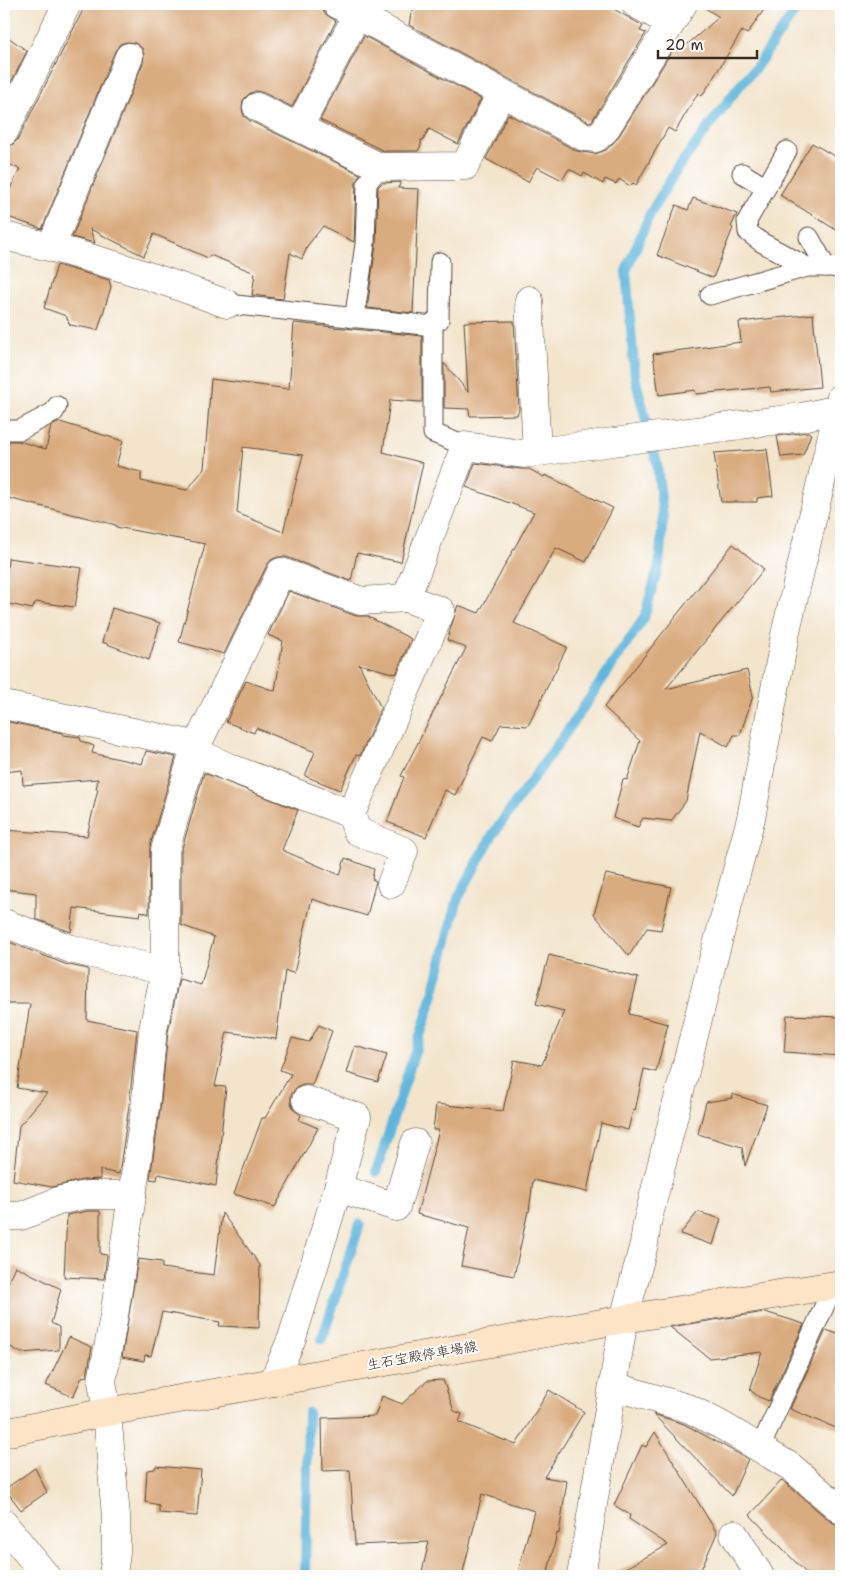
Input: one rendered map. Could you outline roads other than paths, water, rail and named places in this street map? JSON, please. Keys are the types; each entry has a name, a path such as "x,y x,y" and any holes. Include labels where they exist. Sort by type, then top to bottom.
{"main road":[{"name":"生石宝殿停車場線","path":"4,1433 107,1412 624,1318 838,1284"}],"street":[{"path":"4,132 67,4"},
{"path":"299,126 347,9 584,137 596,138 604,131 677,13 636,4"},
{"path":"50,246 129,57"},
{"path":"257,107 380,167 465,166 501,93"},
{"path":"4,236 50,246 173,283 227,304"},
{"path":"529,300 537,452"},
{"path":"406,598 465,446 523,454 802,417 840,403 835,455 785,635 751,818 704,994 647,1223 644,1244 624,1318 581,1576"},
{"path":"113,1576 116,1552 116,1517 107,1412 102,1381 115,1310 145,1108 153,1030 165,971 165,850 194,751 281,572 361,601 406,598 440,611 351,814 358,831 404,851 391,884"},
{"path":"4,705 185,743 194,751 228,767 351,814"},
{"path":"4,923 71,949 165,971"},
{"path":"272,1382 292,1338 358,1117 306,1100"},
{"path":"338,1188 396,1207 415,1143"},
{"path":"4,1216 21,1216 60,1200 86,1195 132,1195"},
{"path":"613,1386 690,1409 791,1467 841,1510"},
{"path":"4,1524 46,1576"},
{"path":"734,1534 760,1576"}],"lane":[{"path":"786,151 747,221 748,232 761,242 825,268"},
{"path":"353,318 365,244 368,183 380,167"},
{"path":"742,173 766,188"},
{"path":"809,237 825,268"},
{"path":"440,262 439,320 434,322 433,326 433,432 465,446"},
{"path":"710,296 825,268"},
{"path":"227,304 433,326"},
{"path":"4,430 20,430 54,412 57,406"},
{"path":"760,1448 838,1284"}],"waterway":[{"path":"376,1172 430,1005 458,898 493,834 568,730 644,618 659,565 663,517 657,464 635,377 626,271 650,214 677,169 737,89 757,66 800,4"},
{"path":"322,1339 360,1224"},
{"path":"305,1576 308,1413"}]}
